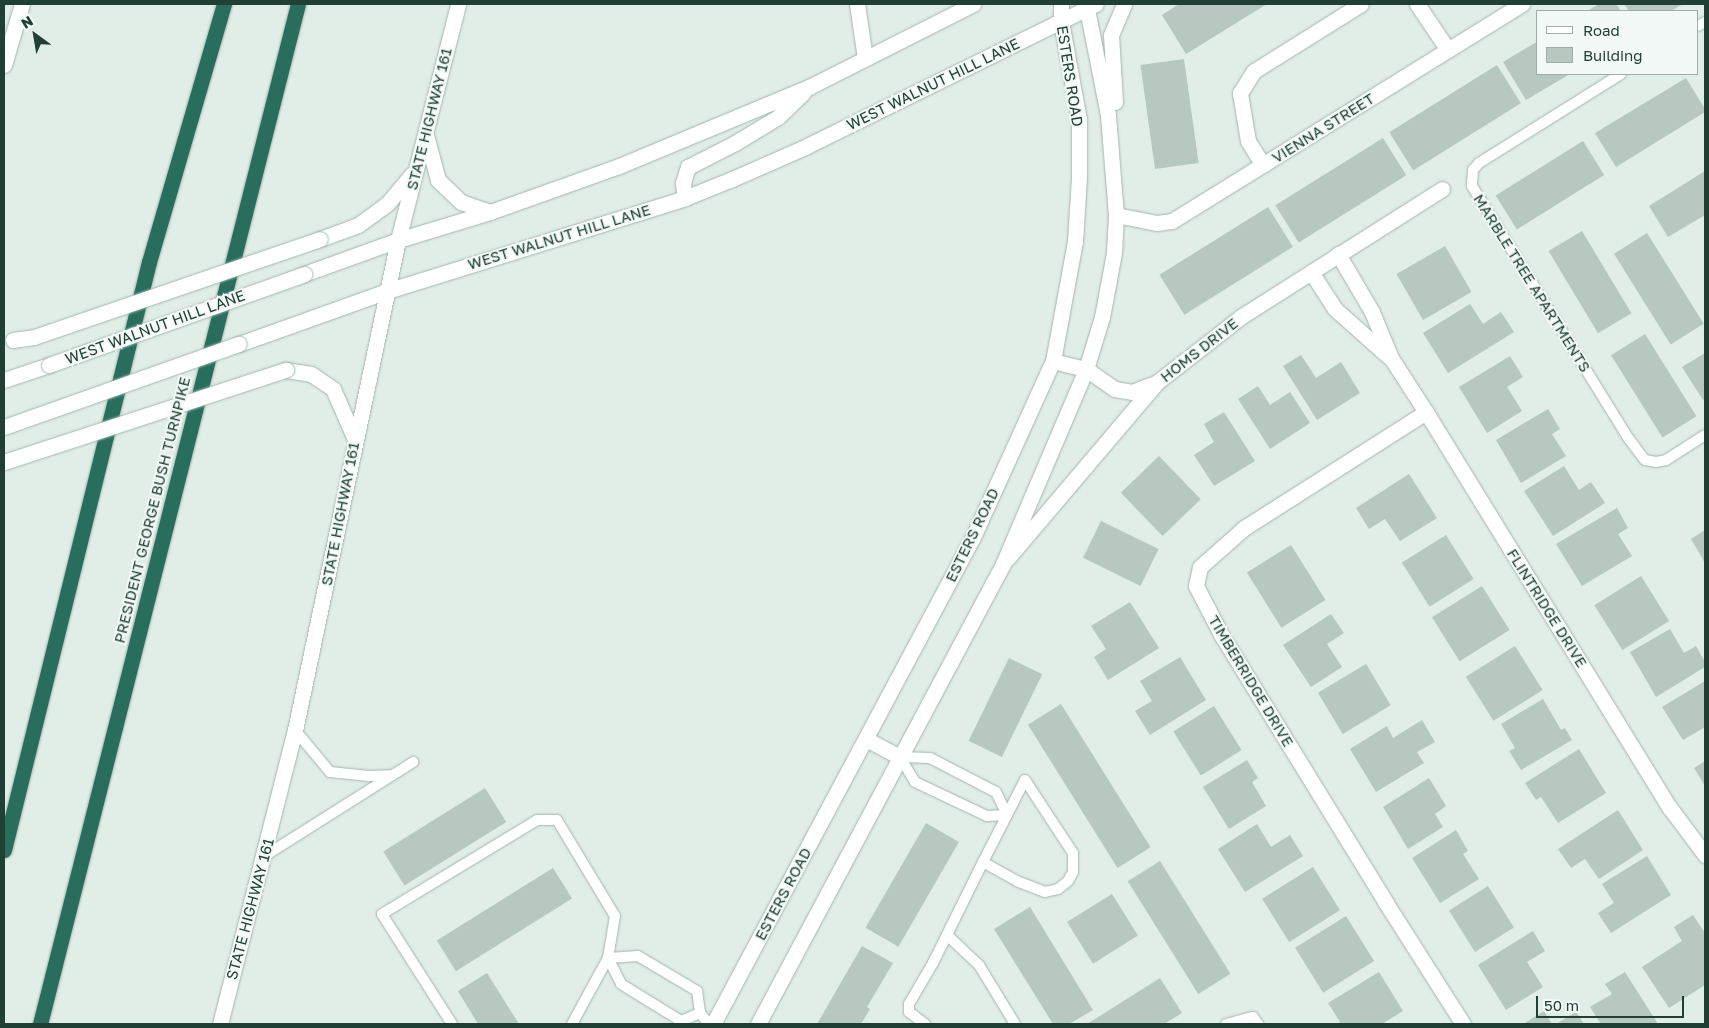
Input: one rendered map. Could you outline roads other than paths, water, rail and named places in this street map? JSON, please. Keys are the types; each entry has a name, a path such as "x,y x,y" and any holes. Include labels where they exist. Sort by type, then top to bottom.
{"highway":[{"path":"4,850 149,262 224,4"},
{"name":"PRESIDENT GEORGE BUSH TURNPIKE","path":"40,1024 298,4"},
{"path":"294,20 302,4"}],"street":[{"path":"4,65 22,4"},
{"name":"STATE HIGHWAY 161","path":"220,1024 244,923 264,857 295,730 398,240 458,4"},
{"path":"857,4 865,58"},
{"name":"WEST WALNUT HILL LANE","path":"4,380 398,240 490,212 619,166 810,87 973,4"},
{"name":"ESTERS ROAD","path":"713,1024 973,537 1053,361 1075,242 1079,178 1079,120 1061,21 1061,4"},
{"path":"1112,156 1116,110 1111,35 1124,4"},
{"path":"1263,165 1248,141 1240,93 1254,71 1361,4"},
{"path":"1417,4 1448,50"},
{"name":"VIENNA STREET","path":"1116,215 1157,223 1172,220 1522,4"},
{"name":"WEST WALNUT HILL LANE","path":"4,427 387,291 685,198 807,146 1091,5"},
{"name":"ESTERS ROAD","path":"758,1024 1003,564 1086,368 1102,317 1114,253 1116,215 1108,115 1091,5"},
{"path":"685,198 683,183 688,167 735,143 778,117 810,87"},
{"path":"425,134 438,180 461,202 490,212"},
{"path":"9,339 34,338 358,225 388,204 416,170"},
{"name":"HOMS DRIVE","path":"1003,564 1156,383 1242,316 1442,189"},
{"name":"FLINTRIDGE DRIVE","path":"1338,254 1372,312 1391,358 1670,808 1705,856"},
{"name":"FLINTRIDGE DRIVE","path":"1311,272 1335,309 1391,358"},
{"path":"1053,361 1086,368 1114,389 1132,392 1156,383"},
{"path":"4,462 286,370 311,374 333,389 355,439"},
{"name":"TIMBERRIDGE DRIVE","path":"1426,412 1244,528 1200,567 1196,586 1222,636 1463,1024"},
{"path":"866,739 900,757"}],"lane":[{"name":"MARBLE TREE APARTMENTS","path":"1619,75 1479,163 1473,170 1472,186 1645,460 1656,462 1666,460 1705,435"},
{"path":"295,730 330,772 369,776 393,776"},
{"path":"900,757 915,782 987,816 1006,815"},
{"path":"900,757 930,758 996,792 1006,815"},
{"path":"264,857 413,762"},
{"path":"925,1024 909,1012 910,1004 1025,780 1073,853 1073,872 1068,882 1058,890 1045,892 1017,881 983,862"},
{"path":"452,1024 382,914 537,820 557,820 615,916 608,958 572,1024"},
{"path":"947,935 979,965 1015,1024"},
{"path":"608,958 638,956 697,991 700,1012 709,1024"},
{"path":"608,958 621,984 681,1021 700,1012"},
{"path":"1226,1024 1253,1016 1258,1024"}]}
